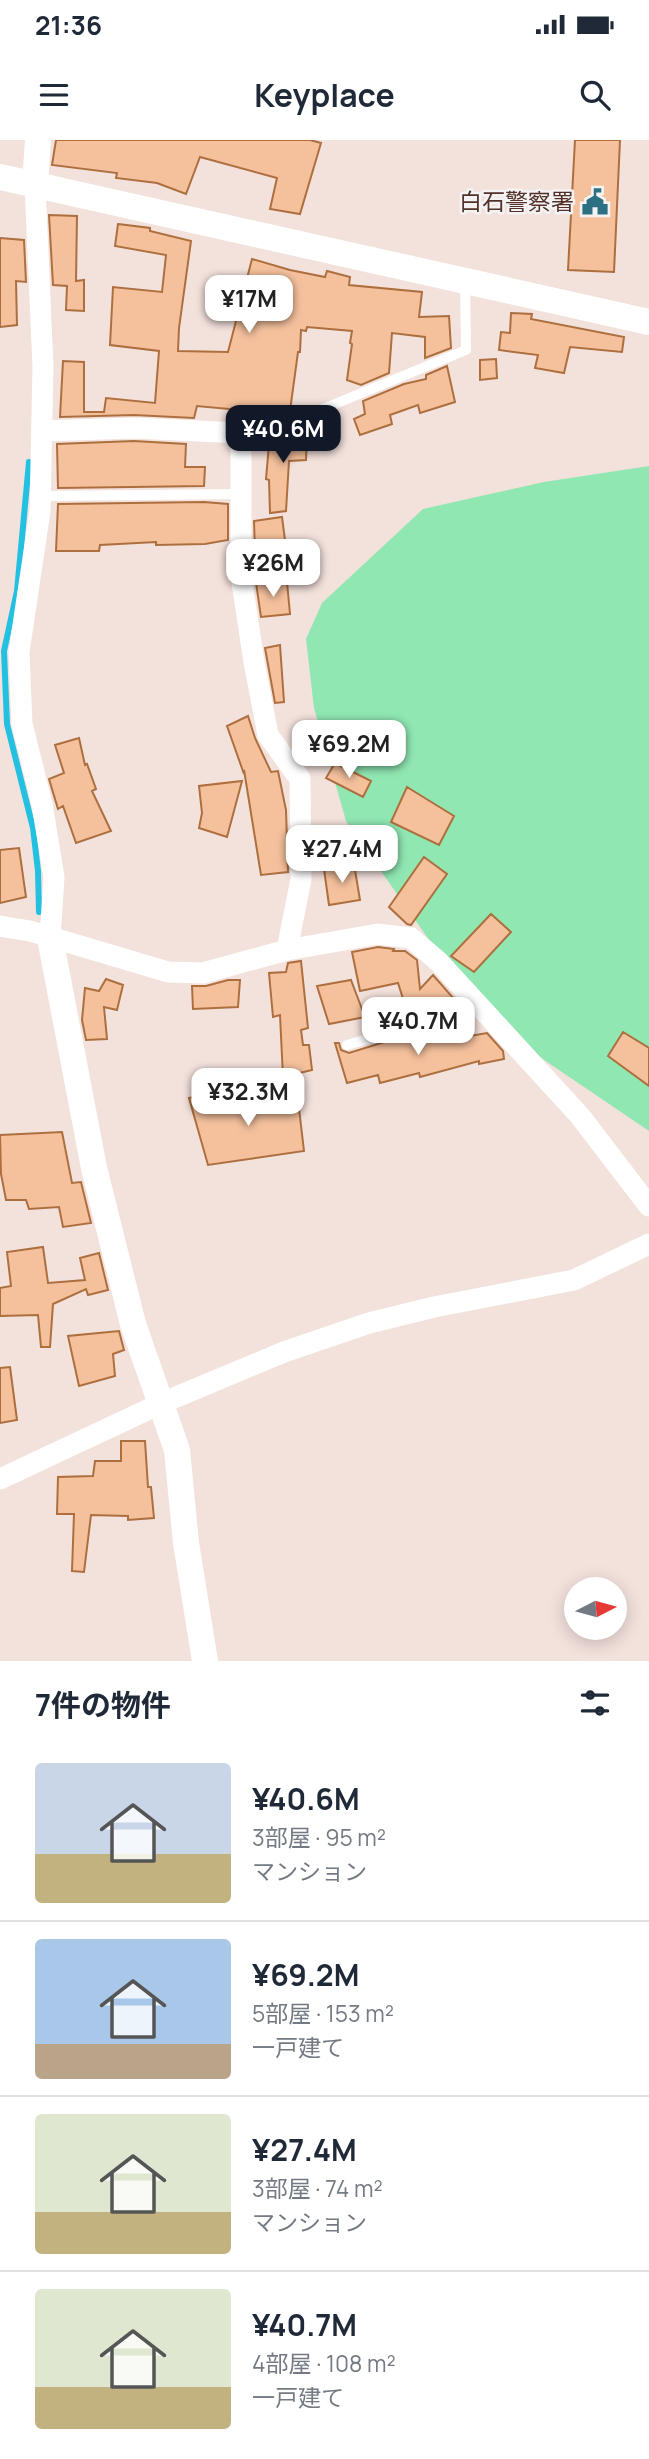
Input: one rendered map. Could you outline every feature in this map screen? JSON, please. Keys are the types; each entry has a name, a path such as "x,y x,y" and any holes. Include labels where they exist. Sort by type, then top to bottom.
{"street":[{"path":"38,140 35,185 43,367 41,496 19,652 22,724 42,804 54,877 50,939 94,1168 133,1324 177,1450 187,1543 205,1661"},
{"path":"0,177 649,322"},
{"path":"617,314 649,307"},
{"path":"42,431 134,428 241,433 242,576 268,735 300,779 301,879 287,950"},
{"path":"0,926 30,931 168,972 203,973 287,950 377,934 411,939 439,961 580,1116 649,1206"},
{"path":"0,1479 162,1403 284,1352 369,1323 434,1307 574,1280 649,1244"}],"lane":[{"path":"241,433 313,413 466,350 465,280"},
{"path":"41,496 243,494"},
{"path":"347,1045 480,1006"}],"green space":[{"path":"649,466 649,1131 485,1020 346,821 314,708 306,639 322,603 423,509 544,482"}],"building":[{"path":"56,140 310,140 321,143 300,214 270,209 277,178 200,157 186,194 157,183 116,178 117,173 52,165"},
{"path":"575,140 620,140 614,272 568,270"},
{"path":"49,215 77,216 76,281 84,280 84,311 66,310 67,286 53,285"},
{"path":"118,224 150,228 150,231 191,241 178,351 228,352 252,259 325,277 327,271 350,277 349,285 422,292 419,317 449,316 451,348 425,358 425,337 392,333 389,373 361,385 347,380 352,331 307,327 306,331 301,330 290,411 272,416 272,413 197,406 194,418 134,415 60,417 63,361 84,362 84,412 104,412 106,398 155,403 159,351 110,345 113,287 162,292 166,255 115,246"},
{"path":"0,238 24,240 26,282 16,281 17,325 0,327"},
{"path":"511,313 532,314 531,319 624,337 622,352 570,347 564,373 535,368 538,355 499,350 501,332 510,333"},
{"path":"496,359 497,378 480,380 480,360"},
{"path":"447,366 455,402 420,413 418,405 390,415 392,424 360,435 354,419 365,414 363,401 404,384 426,379 426,375"},
{"path":"288,428 287,434 307,435 306,460 289,461 286,511 270,513 269,480 266,479 270,433"},
{"path":"134,441 186,444 185,467 205,467 204,486 58,488 57,444"},
{"path":"58,504 228,504 228,540 205,544 156,545 156,542 100,545 99,551 56,551"},
{"path":"282,517 289,571 274,573 271,549 255,551 254,521"},
{"path":"287,582 290,614 261,617 256,583"},
{"path":"280,645 284,702 275,703 265,648"},
{"path":"248,716 271,772 278,771 286,810 288,872 261,875 244,770 244,774 227,726"},
{"path":"79,738 85,765 87,764 96,789 92,791 111,831 76,843 63,806 58,809 49,779 64,773 55,745"},
{"path":"335,763 371,781 363,797 326,778"},
{"path":"242,781 227,837 199,828 202,813 199,786"},
{"path":"407,787 454,816 439,845 391,822"},
{"path":"19,848 26,897 0,903 0,850"},
{"path":"424,857 447,874 411,925 389,907"},
{"path":"354,864 360,900 329,905 324,869"},
{"path":"491,914 511,932 474,972 451,956"},
{"path":"378,947 405,951 417,960 420,989 433,975 455,1000 400,1010 405,1005 398,983 360,991 352,952"},
{"path":"301,961 308,1028 301,1030 303,1045 309,1045 312,1070 283,1077 280,1015 273,1017 269,973 286,972 288,963"},
{"path":"106,979 123,985 117,1010 104,1007 107,1039 86,1040 82,1020 85,988 99,991"},
{"path":"240,980 238,1007 193,1009 192,986 206,986"},
{"path":"351,980 365,1017 329,1024 317,986"},
{"path":"623,1032 649,1048 649,1086 608,1056"},
{"path":"457,1033 458,1038 487,1033 503,1051 504,1059 479,1064 479,1061 420,1077 419,1073 380,1083 378,1075 347,1083 335,1043 339,1043 341,1050 349,1053 391,1040"},
{"path":"217,1092 222,1111 266,1104 266,1094 297,1092 304,1151 208,1165 189,1098"},
{"path":"62,1132 72,1183 81,1182 91,1223 63,1227 59,1207 29,1209 26,1200 6,1200 1,1174 0,1135"},
{"path":"43,1247 48,1283 85,1280 80,1258 99,1253 108,1290 88,1295 86,1289 53,1304 50,1347 41,1347 38,1315 0,1316 0,1288 11,1286 7,1252"},
{"path":"119,1331 124,1350 113,1354 115,1376 79,1386 68,1336"},
{"path":"10,1367 17,1420 0,1423 0,1368"},
{"path":"121,1441 145,1441 148,1487 151,1487 154,1518 128,1520 128,1516 91,1515 84,1572 72,1571 74,1514 57,1514 58,1477 93,1476 95,1461 121,1461"}],"waterway":[{"path":"29,462 17,591 4,651 7,724 33,828 39,912"}],"place":[{"name":"白石警察署","path":"595,202"}]}
